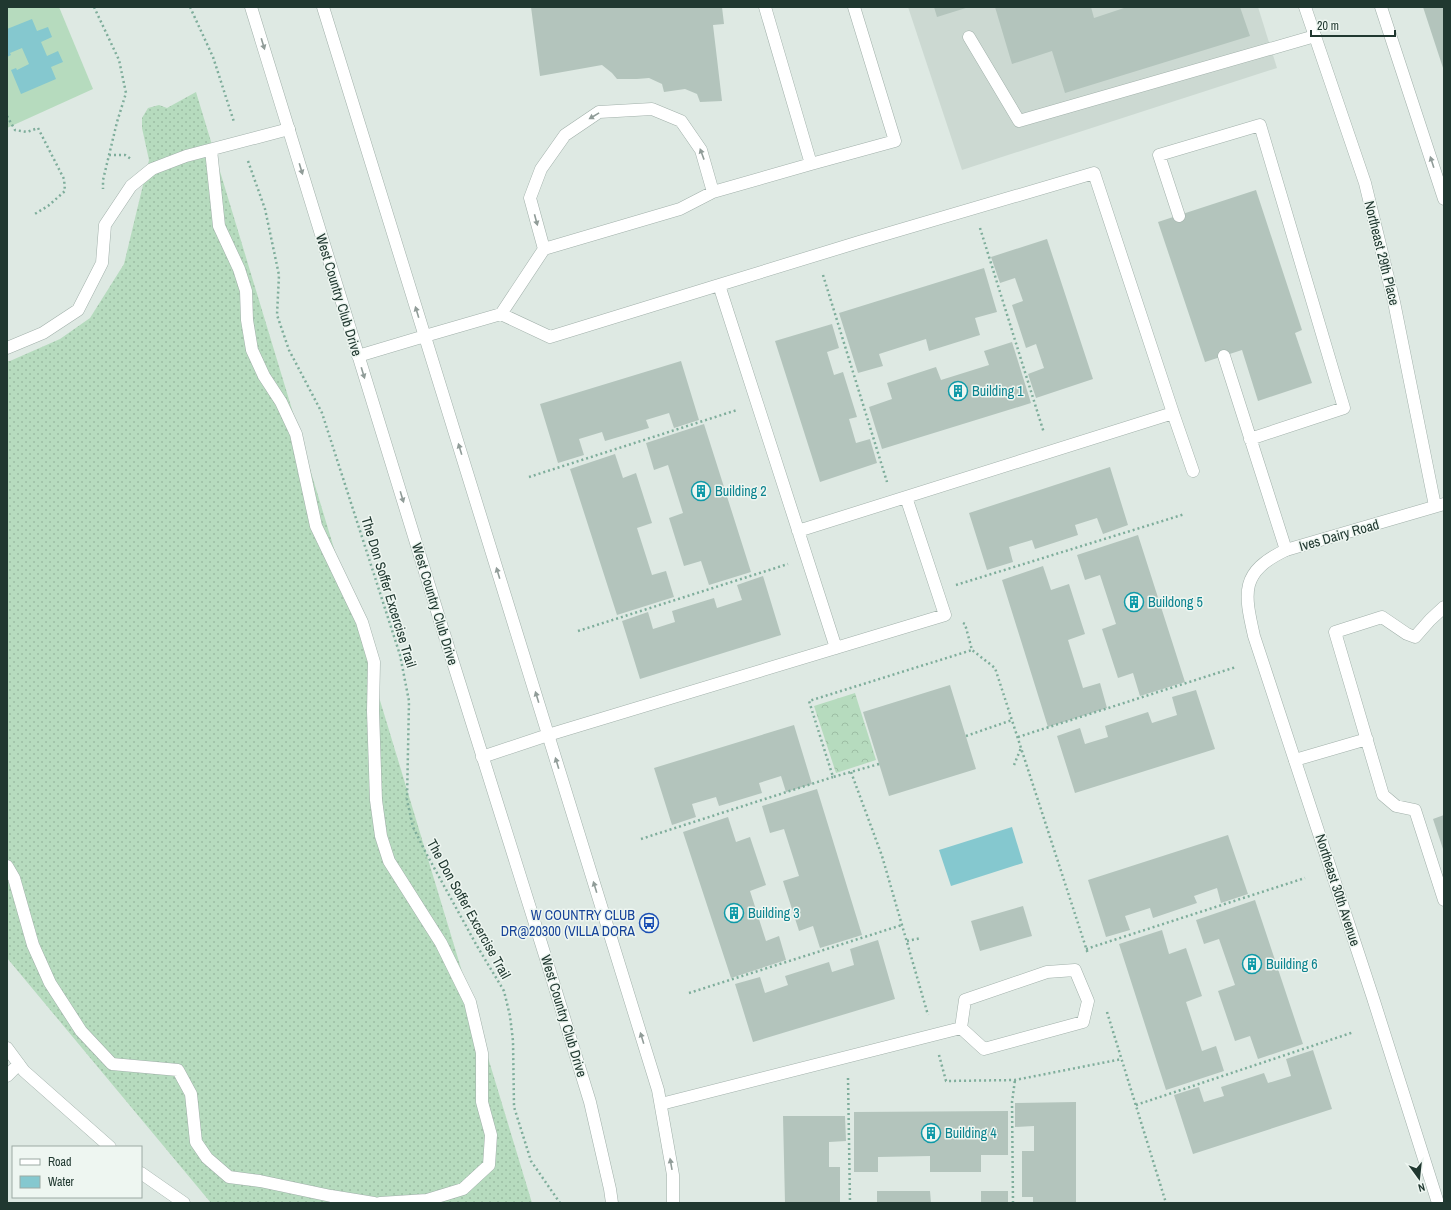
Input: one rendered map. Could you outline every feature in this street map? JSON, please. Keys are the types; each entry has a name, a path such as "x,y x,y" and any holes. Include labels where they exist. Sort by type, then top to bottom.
{"street":[{"name":"West Country Club Drive","path":"251,7 590,1102 610,1188 612,1203"},
{"path":"323,7 658,1090 673,1175 674,1203"},
{"path":"765,7 811,164"},
{"path":"358,356 501,314 544,249 680,209 713,192 895,140 854,7"},
{"name":"Northeast 29th Place","path":"1305,7 1365,183 1441,506"},
{"path":"1381,7 1444,199"},
{"path":"968,37 1019,121 1315,36"},
{"path":"544,249 530,198 540,169 565,135 599,112 652,109 681,121 701,150 713,192"},
{"path":"1179,216 1159,155 1260,125 1344,408 1250,439"},
{"path":"7,348 43,333 78,310 102,263 105,225 131,186 152,169 186,156 289,129"},
{"path":"211,150 219,226 239,269 246,290 247,320 252,350 264,376 281,402 296,434 316,526 362,622 374,662 374,759 376,800 381,836 390,861 410,896 441,943 470,1002 482,1053 482,1102 492,1135 489,1165 463,1189 427,1200 380,1203"},
{"path":"501,314 550,337 816,255 1094,173 1193,472"},
{"path":"719,285 836,648"},
{"path":"1224,356 1286,550"},
{"path":"798,531 1050,453 1173,413"},
{"path":"482,757 548,735 944,615 906,497"},
{"name":"Ives Dairy Road","path":"1252,577 1256,570 1266,560 1286,550 1441,506"},
{"name":"Northeast 30th Avenue","path":"1252,577 1248,589 1247,603 1254,636 1373,998 1438,1203"},
{"path":"1444,608 1430,620 1415,637 1407,634 1382,617 1335,632 1383,795 1396,806 1415,810 1444,900"},
{"path":"1295,760 1367,739"},
{"path":"7,866 14,878 33,945 50,983 81,1030 112,1064 178,1070 191,1094 196,1142 207,1158 230,1177 260,1181 331,1196 374,1203"},
{"path":"1075,970 1088,1001 1083,1022 984,1049 961,1028 965,1000 1047,972 1075,970"},
{"path":"661,1104 961,1028"},
{"path":"7,1048 24,1071 109,1146"},
{"path":"7,1076 19,1064"},
{"path":"142,1174 184,1203"}],"path":[{"path":"94,7 119,60 126,94 117,122 103,180 105,225"},
{"path":"190,7 213,57 233,119"},
{"path":"7,116 15,130 27,132 38,128 64,179 65,191 48,206 33,215"},
{"name":"The Don Soffer Excercise Trail","path":"248,161 265,209 279,275 277,315 289,350 322,413 400,655 409,701 407,800 414,827 426,853 477,946 504,991 510,1016 513,1041 514,1106 531,1161 560,1203"},
{"path":"974,208 1050,453"},
{"path":"816,255 893,501"},
{"path":"529,477 757,403"},
{"path":"937,591 1185,514"},
{"path":"578,631 807,558"},
{"path":"944,615 965,624 972,650 996,668 1089,956"},
{"path":"833,777 809,701 972,650"},
{"path":"1018,738 1236,667"},
{"path":"966,736 1012,720"},
{"path":"1014,765 1022,748"},
{"path":"641,839 833,777 879,764"},
{"path":"851,772 882,856 946,1081 1015,1080 1122,1059"},
{"path":"1086,949 1305,878"},
{"path":"688,993 902,925"},
{"path":"907,942 921,938"},
{"path":"1106,1008 1166,1203"},
{"path":"1136,1105 1354,1032"},
{"path":"848,1056 850,1203"},
{"path":"1013,1203 1012,1102 1015,1080"}],"shaded area":[{"path":"908,7 1258,7 1277,68 962,170"}],"green space":[{"path":"7,7 59,7 93,89 7,128"},
{"path":"196,92 532,1203 211,1203 7,958 7,361 60,339 90,318 124,264 149,160 142,128 142,118 148,108 159,105 167,108"},
{"path":"855,693 876,760 836,773 814,706"}],"water":[{"path":"32,19 37,31 48,27 52,37 41,42 47,56 58,51 63,62 51,67 56,79 21,94 11,70 16,68 17,70 29,64 22,48 10,53 11,55 7,57 7,29"},
{"path":"1012,827 1023,863 951,886 939,850"}],"building":[{"path":"531,7 722,7 724,24 713,25 722,101 700,102 697,94 685,89 664,92 662,84 649,78 617,79 602,65 540,76"},
{"path":"934,7 969,7 937,17"},
{"path":"995,7 1091,7 1094,18 1127,7 1240,7 1250,36 1065,93 1052,51 1012,64"},
{"path":"1423,7 1444,7 1444,71"},
{"path":"1256,190 1302,330 1295,333 1312,383 1258,401 1242,350 1205,362 1158,222"},
{"name":"Building 1","path":"1047,239 1093,379 1036,398 1028,374 1044,368 1036,344 1026,348 1012,305 1023,301 1015,278 1000,283 991,257"},
{"path":"984,268 997,312 975,318 980,335 929,351 926,339 879,354 883,366 858,373 839,313"},
{"path":"832,324 839,348 827,352 834,375 843,372 857,417 849,419 856,443 870,439 877,463 820,482 775,341"},
{"name":"Building 1","path":"1012,342 1031,403 882,449 869,407 892,399 887,383 936,367 941,380 989,365 984,351"},
{"path":"681,361 699,420 674,428 669,413 646,420 649,428 605,441 602,432 579,439 584,455 558,463 540,404"},
{"name":"Building 2","path":"704,424 751,572 709,585 701,561 684,566 669,518 683,513 668,465 654,470 646,443"},
{"path":"615,454 623,478 636,473 652,523 637,528 652,575 666,571 674,597 617,615 570,469"},
{"path":"1110,467 1128,525 1103,534 1097,518 1075,525 1078,535 1035,549 1032,540 1009,547 1013,562 987,570 969,513"},
{"name":"Buildong 5","path":"1138,535 1185,682 1140,696 1133,673 1118,678 1102,629 1116,624 1100,575 1085,580 1077,555"},
{"path":"1043,566 1051,590 1069,584 1085,634 1068,640 1083,688 1100,683 1107,708 1048,727 1002,580"},
{"path":"763,576 781,635 640,679 622,621 648,612 653,629 675,622 672,611 714,598 717,608 742,600 737,585"},
{"path":"950,685 976,769 889,796 863,712"},
{"path":"1196,690 1215,749 1075,793 1057,736 1080,728 1085,744 1108,737 1105,726 1148,712 1152,723 1177,715 1172,697"},
{"path":"794,725 812,784 786,792 781,776 759,783 762,793 719,806 716,797 692,804 696,817 672,825 654,768"},
{"name":"Building 3","path":"817,789 862,935 820,948 813,926 799,931 783,881 799,876 784,829 770,833 762,806"},
{"path":"1444,815 1444,852 1433,819"},
{"name":"Building 3","path":"728,817 736,842 750,837 766,885 750,891 766,941 779,936 786,960 731,978 683,832"},
{"path":"1228,835 1248,894 1221,903 1217,888 1194,896 1197,903 1153,918 1150,908 1125,916 1130,930 1106,937 1088,880"},
{"name":"Building 6","path":"1255,900 1303,1044 1258,1059 1250,1036 1235,1041 1218,991 1235,985 1219,939 1204,944 1196,920"},
{"path":"1023,906 1032,936 980,951 971,921"},
{"path":"1162,930 1169,954 1186,948 1202,996 1186,1002 1202,1051 1216,1046 1224,1071 1166,1090 1119,944"},
{"path":"878,940 895,999 753,1042 735,984 760,977 765,993 788,985 785,976 829,962 832,972 854,965 850,949"},
{"path":"1313,1050 1332,1109 1193,1154 1174,1095 1199,1087 1204,1102 1224,1096 1221,1087 1264,1073 1268,1083 1291,1076 1286,1059"},
{"name":"Building 4","path":"1076,1102 1076,1203 1033,1203 1033,1197 1022,1197 1022,1151 1034,1151 1034,1126 1015,1127 1015,1103"},
{"name":"Building 4","path":"1008,1111 1008,1155 981,1155 981,1172 930,1172 930,1156 878,1157 878,1172 854,1172 854,1112"},
{"path":"783,1116 845,1116 846,1141 829,1142 829,1167 840,1167 840,1203 785,1203"},
{"path":"877,1191 930,1191 931,1203 877,1203"},
{"path":"981,1191 1008,1191 1008,1203 981,1203"}],"place":[{"name":"Building 1","path":"958,391"},
{"name":"Building 2","path":"701,491"},
{"name":"Buildong 5","path":"1134,602"},
{"name":"Building 3","path":"734,913"},
{"name":"W COUNTRY CLUB DR@20300 (VILLA DORA","path":"649,923"},
{"name":"Building 6","path":"1252,964"},
{"name":"Building 4","path":"931,1133"}]}
